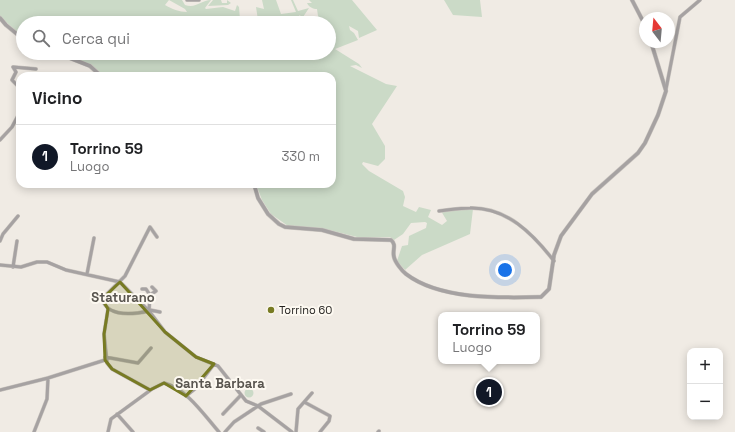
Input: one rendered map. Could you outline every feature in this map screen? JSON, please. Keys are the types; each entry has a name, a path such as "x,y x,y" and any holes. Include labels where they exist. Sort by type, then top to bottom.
{"street":[{"path":"187,0 199,0"},
{"path":"632,0 639,13"},
{"path":"255,188 258,198 268,214 279,224 291,228 326,230 354,239 391,240 395,246 393,256 405,273 419,282 461,294 485,298 541,297 549,289 555,250 561,236 581,207 604,182 638,153 645,143 658,115 666,91 680,17 700,0"},
{"path":"0,18 16,33"},
{"path":"654,48 666,91"},
{"path":"75,60 90,66 97,72"},
{"path":"16,84 12,80 16,72 13,66 36,69"},
{"path":"0,140 12,127 16,120"},
{"path":"439,211 470,208 491,210 524,228 540,242 554,261"},
{"path":"0,241 3,234 18,216"},
{"path":"157,237 150,227 127,272 120,282 102,299 108,308 124,315 150,310 160,312"},
{"path":"87,274 94,238"},
{"path":"13,267 17,241"},
{"path":"0,265 21,267 50,262 58,268 120,282 150,310 165,332 196,357 214,364 225,373 248,403 258,406 292,432"},
{"path":"150,295 156,291 152,287"},
{"path":"142,289 146,289 150,295 150,310"},
{"path":"108,308 104,334 105,358 112,369 150,390"},
{"path":"0,390 48,378 105,358 138,363 151,348"},
{"path":"186,396 196,388 214,364"},
{"path":"34,432 47,399 48,378"},
{"path":"108,432 110,421 117,414 150,390 164,383 174,386 186,396 219,432"},
{"path":"296,432 298,409 312,393"},
{"path":"225,432 234,422 258,406 292,394"},
{"path":"223,414 241,395"},
{"path":"306,403 330,416 329,421 320,432"},
{"path":"117,414 133,432"},
{"path":"258,428 264,432"}],"highlighted area":[{"path":"120,282 165,332 196,357 214,364 186,396 164,383 150,390 112,369 105,360 104,334 108,309 102,299"}],"green space":[{"path":"0,0 169,0 182,0 185,5 192,6 207,0 211,0 205,8 206,9 223,7 235,11 237,5 239,7 240,16 16,16 16,31 0,16","holes":["169,0 185,9 187,12 176,10 165,5"]},
{"path":"213,0 221,0 222,3 227,3 227,0 231,3 228,5 208,6"},
{"path":"262,0 276,0 281,14 296,12 291,0 293,0 298,11 309,8 304,16 257,16 256,7 264,9"},
{"path":"309,0 352,0 377,30 359,38 358,31 349,26 350,30 354,33 358,40 336,49 336,16 318,16 317,9 309,6 307,3 312,3"},
{"path":"444,0 480,0 482,17 453,15"},
{"path":"336,50 359,64 362,68 356,65 350,66 386,84 397,86 372,124 385,146 385,159 378,166 363,162 362,164 369,171 403,191 405,197 403,206 416,212 419,207 431,210 428,217 442,225 447,221 441,211 473,209 470,234 422,255 405,270 397,261 402,246 408,245 409,236 426,228 427,223 425,222 411,223 403,234 394,240 390,237 361,238 325,229 288,226 271,214 262,200 258,188 336,188 336,72 99,72 92,65 79,60 336,60"},
{"path":"247,389 251,389 253,393 251,397 247,397 245,395 245,391"}],"place":[{"name":"Torrino 60","path":"271,310"},
{"name":"Torrino 59","path":"489,392"}],"district":[{"name":"Staturano","path":"123,297"},
{"name":"Santa Barbara","path":"220,383"}]}
